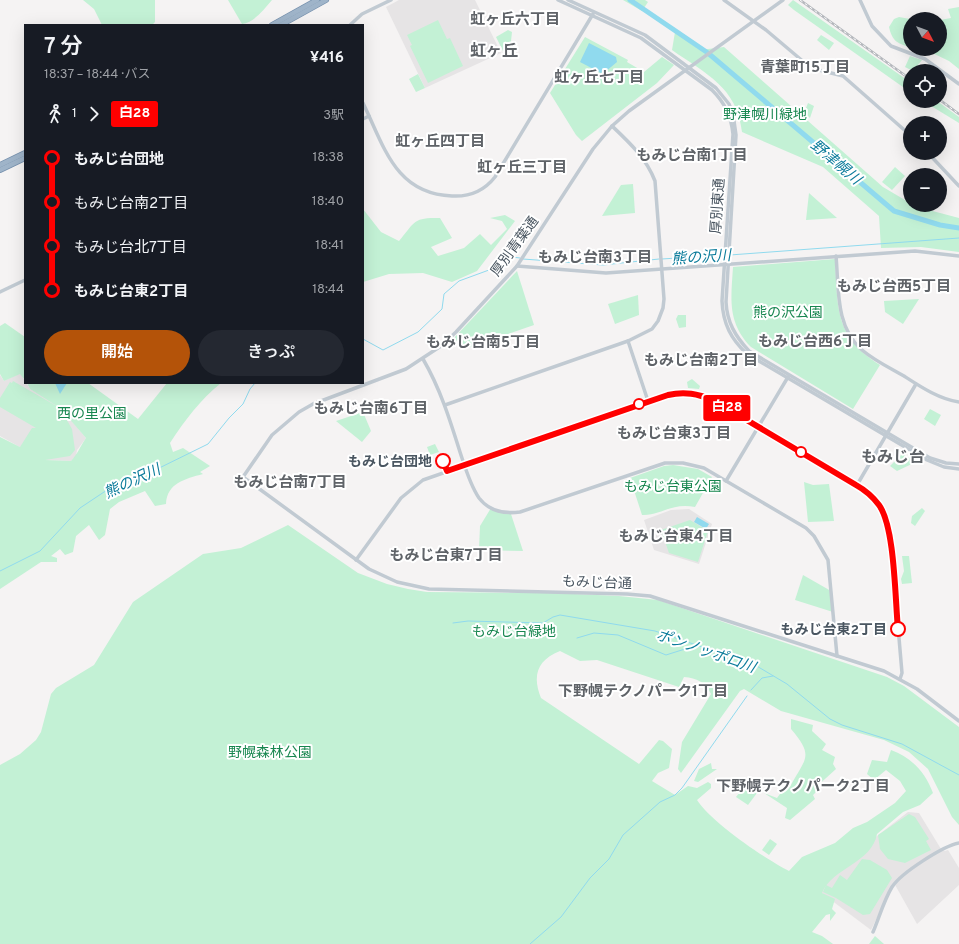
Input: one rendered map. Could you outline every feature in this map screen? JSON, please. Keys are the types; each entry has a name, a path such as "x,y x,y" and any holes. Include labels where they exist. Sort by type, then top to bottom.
{"highway":[{"path":"274,24 317,0"},
{"path":"283,24 326,0"},
{"path":"0,165 24,153"},
{"path":"0,170 24,158"}],"street":[{"path":"351,24 362,14 391,0"},
{"name":"厚別東通","path":"558,0 593,13"},
{"name":"厚別東通","path":"568,0 641,38 688,68 719,97 728,111 732,124 727,259 722,308 728,331 736,344 747,354 927,460 944,467 959,469"},
{"path":"724,0 754,21 805,63 816,69 843,76 903,129"},
{"name":"厚別青葉通","path":"243,476 272,435 299,412 313,404 393,375 422,359 456,332 518,264 593,149 612,126 629,111 783,0"},
{"path":"860,0 872,26 891,46 925,59 959,84"},
{"path":"364,105 392,163 401,176 426,192 441,196 463,196 476,193 485,188 495,178 593,13"},
{"path":"364,118 369,116"},
{"path":"445,405 628,341 652,329 661,315 664,299 655,182 649,167 642,156 612,126"},
{"path":"935,160 959,186"},
{"path":"518,264 606,274 661,267 915,251 959,256"},
{"path":"836,256 840,303 843,319 850,335 868,355 942,398 959,402"},
{"path":"0,292 24,280"},
{"path":"628,341 648,401"},
{"path":"422,359 435,379 465,465 479,498 495,510 511,514 530,509 665,463 683,463 704,468 806,528 824,550 828,560 837,656"},
{"path":"726,482 788,377"},
{"path":"856,485 916,384"},
{"path":"356,560 396,504 407,492 423,480 648,401 677,393 699,395 713,400 856,485 880,505 889,528 902,673 900,678"},
{"name":"厚別東通","path":"886,435 930,458 946,463 959,464"},
{"name":"もみじ台通","path":"243,476 245,480 356,560 390,580 429,589 627,594 650,596 884,671 900,678 959,721"},
{"path":"873,932 896,883 929,857 959,843"}],"shaded area":[{"path":"399,0 475,0 501,53 425,88 386,7"},
{"path":"20,373 24,379 24,384 27,384 30,389 59,406 86,438 77,450 76,456 71,461 43,460 0,436 0,375 4,381"},
{"path":"689,509 712,524 699,564 654,550 644,520 671,510"},
{"path":"908,812 919,813 941,849 945,851 948,850 959,868 959,885 917,924 894,883 871,930 815,888"}],"green space":[{"path":"83,0 155,0 155,22 153,24 102,24 94,9"},
{"path":"228,0 272,0 255,18 242,24"},
{"path":"623,0 645,0 648,2 642,11"},
{"path":"793,0 903,77 903,87 794,10 788,5"},
{"path":"959,7 959,69 949,61 939,56 947,56 947,19 951,18 948,9"},
{"path":"899,17 903,18 903,45 893,38 890,31 889,27 894,19"},
{"path":"438,20 447,39 450,38 463,66 428,83 410,46 412,45 407,35"},
{"path":"508,30 512,32 510,50 504,53 496,37"},
{"name":"野津幌川緑地","path":"675,32 700,50 724,47 883,187 903,199 903,212 936,212 959,218 959,252 921,247 881,248 879,216 823,167 742,132 739,117 734,104 727,93 708,75 672,50"},
{"path":"821,35 834,43 829,50 817,40"},
{"path":"585,37 628,60 627,62 644,72 662,57 674,65 657,83 582,141 576,135 550,93"},
{"path":"910,56 922,60 919,64 906,64"},
{"path":"418,74 425,88 416,92 409,79"},
{"path":"808,103 814,106 810,118 804,113"},
{"path":"934,108 947,108 959,117 959,123"},
{"path":"895,167 903,174 903,178 892,190 882,182"},
{"path":"633,184 635,213 602,216 621,185"},
{"path":"809,193 837,218 806,220"},
{"path":"364,210 381,232 399,241 415,222 424,218 440,218 452,238 431,247 438,256 464,248 480,234 491,245 507,229 502,221 490,218 505,215 515,221 477,271 452,282 423,273 389,274 364,282"},
{"name":"熊の沢公園","path":"835,259 838,306 841,320 846,332 865,354 880,365 853,409 751,347 743,338 734,319 732,310 731,300 733,267"},
{"path":"517,271 534,325 465,349 454,338"},
{"path":"638,295 639,315 615,324 608,304"},
{"path":"919,299 903,324 885,312 884,301"},
{"path":"678,315 686,315 686,327 679,328 676,319"},
{"name":"西の里公園","path":"5,323 24,336 24,379 20,374 4,381 0,374 0,326"},
{"path":"692,379 700,386 699,389 688,388 687,382"},
{"path":"13,381 60,408 30,389 28,384 89,384 138,419 166,384 220,384 206,396 193,411 170,443 173,452 183,448 210,466 200,472 203,474 184,480 173,487 167,497 166,504 155,506 145,491 119,502 110,509 105,535 99,540 89,525 76,536 73,552 65,555 60,549 51,556 57,558 57,562 41,562 0,589 0,437 20,447 32,428 36,428 0,407 0,398 10,382 12,383","holes":["60,408 86,438 71,461 45,460 70,456 75,450 72,429"]},
{"path":"930,409 941,415 935,426 924,419"},
{"path":"363,412 371,431 362,442 336,421"},
{"path":"435,444 439,452 430,455 427,447"},
{"path":"902,454 916,462 897,471 890,466"},
{"name":"もみじ台東公園","path":"673,465 698,469 712,477 695,507 680,506 649,515 642,515 630,478 664,466"},
{"path":"804,482 813,485 829,484 834,521 808,522"},
{"path":"491,508 511,514 523,551 479,550 480,526"},
{"path":"922,508 925,511 915,526 911,523 912,516"},
{"path":"690,520 708,531 698,562 669,553 661,530"},
{"name":"野幌森林公園","path":"288,525 358,573 387,584 427,592 552,593 619,596 658,600 887,677 904,686 959,727 959,825 952,817 928,769 909,752 884,740 781,711 744,689 740,691 681,773 678,769 682,742 711,694 706,686 693,678 684,677 679,687 597,660 580,661 560,651 546,659 538,670 537,683 541,698 639,764 659,740 663,741 672,749 669,768 658,773 652,781 675,795 688,786 697,788 708,782 711,784 711,788 697,800 704,809 739,839 766,858 789,871 802,857 835,843 853,828 867,822 895,803 906,791 900,781 886,770 874,780 867,774 872,760 887,762 891,750 905,757 922,772 933,793 920,805 903,812 877,834 874,844 868,852 834,877 827,884 822,893 835,899 832,909 836,913 830,921 830,914 826,915 812,932 822,936 833,944 0,944 0,765 20,754 36,740 41,732 51,694 56,688 94,665 133,602 203,554 241,548"},
{"path":"902,556 909,556 912,583 902,584 901,579 904,571"},
{"path":"803,575 831,591 833,612 795,600"},
{"path":"791,719 813,725 812,731 826,744 822,750 835,757 833,764 836,769 815,788 816,792 813,795 815,799 790,820 785,818 787,808 764,793 777,798 785,787 790,787 805,758 803,746 791,729"},
{"path":"711,763 712,769 717,769 698,782 694,781 699,769"},
{"path":"746,784 757,793 748,805 736,797"},
{"path":"909,814 915,817 929,839 926,841 931,850 905,863 888,859 880,849 878,835"},
{"path":"770,839 777,844 769,855 762,850"},
{"path":"862,859 870,860 887,870 892,878 870,914 863,915 836,898 823,892 826,885 832,888 840,875 847,880"},
{"path":"875,936 884,944 869,944"}],"water":[{"path":"589,43 616,57 617,62 605,72 603,71 601,73 580,62"},
{"path":"55,384 66,384 60,394"},
{"path":"697,517 709,524 706,529 694,522"}],"waterway":[{"name":"野津幌川","path":"630,0 708,53 894,211 940,225 959,228"},
{"name":"熊の沢川","path":"730,255 959,238"},
{"name":"熊の沢川","path":"662,259 723,255"},
{"name":"熊の沢川","path":"364,340 383,350 418,332 442,309 444,294 459,281 489,270 512,257 520,258"},
{"name":"熊の沢川","path":"523,259 603,265 659,259"},
{"name":"熊の沢川","path":"0,571 40,551 80,508 104,492 145,475 208,444 229,418 243,404 250,389 254,384"},
{"name":"ポンノッポロ川","path":"453,623 468,621 543,623 560,615 655,631 755,665 787,684 830,719 842,725 902,744 959,775"},
{"path":"577,638 594,633 618,635 666,655 685,649"},
{"path":"751,690 762,678 773,676"},
{"path":"530,944 561,917 590,878 609,859 623,835 660,802 675,795 682,788 747,696"}],"railway":[{"path":"800,0 903,74"},
{"path":"947,105 959,114"}],"bus line":[{"name":"白28","path":"443,461 447,471 668,395 677,393 692,393 713,400 862,488 880,505 887,521 890,533 898,629"}],"place":[{"name":"もみじ台団地","path":"443,461"},
{"name":"もみじ台東2丁目","path":"898,629"}],"district":[{"name":"虹ヶ丘六丁目","path":"515,19"},
{"name":"虹ヶ丘","path":"494,50"},
{"name":"青葉町15丁目","path":"805,67"},
{"name":"虹ヶ丘七丁目","path":"599,77"},
{"name":"虹ヶ丘四丁目","path":"440,141"},
{"name":"もみじ台南1丁目","path":"692,155"},
{"name":"虹ヶ丘三丁目","path":"522,167"},
{"name":"もみじ台南3丁目","path":"595,257"},
{"name":"もみじ台西5丁目","path":"894,286"},
{"name":"もみじ台西6丁目","path":"815,341"},
{"name":"もみじ台南5丁目","path":"483,342"},
{"name":"もみじ台南2丁目","path":"701,360"},
{"name":"もみじ台南6丁目","path":"371,408"},
{"name":"もみじ台東3丁目","path":"674,433"},
{"name":"もみじ台","path":"893,456"},
{"name":"もみじ台南7丁目","path":"290,482"},
{"name":"もみじ台東4丁目","path":"676,536"},
{"name":"もみじ台東7丁目","path":"446,555"},
{"name":"下野幌テクノパーク1丁目","path":"643,691"},
{"name":"下野幌テクノパーク2丁目","path":"803,786"}],"park label":[{"name":"もみじ台緑地","path":"514,631"}]}
